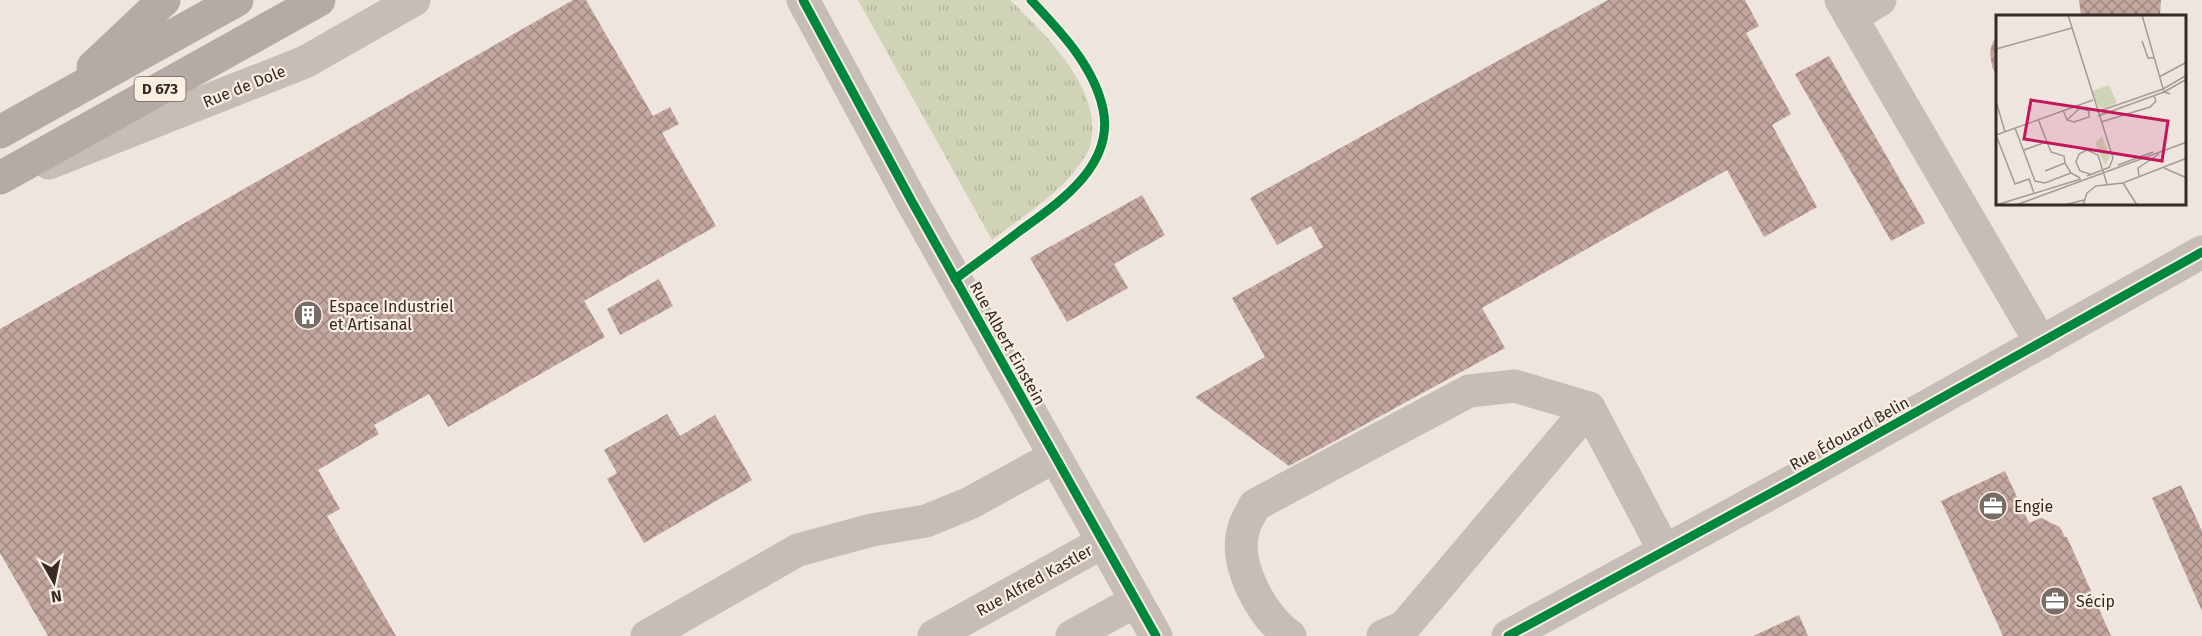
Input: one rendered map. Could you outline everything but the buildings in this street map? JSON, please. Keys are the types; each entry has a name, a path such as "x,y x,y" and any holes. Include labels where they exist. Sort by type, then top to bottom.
{"main road":[{"path":"57,101 164,0"},
{"name":"D 673","path":"0,132 237,0"},
{"name":"Rue de Dole","path":"0,180 319,0"}],"street":[{"name":"Rue de Dole","path":"0,180 305,62 414,0"},
{"name":"Rue Albert Einstein","path":"803,0 911,200 1156,636"},
{"path":"1880,0 1846,8 2041,343"},
{"name":"Rue Édouard Belin","path":"1508,636 1795,480 2202,252"},
{"path":"1290,636 1260,605 1242,557 1243,530 1255,505 1469,391 1515,386 1589,408 1664,550"},
{"path":"1383,636 1404,627 1589,408"},
{"path":"647,636 798,550 872,530 926,521 970,503 1054,457"},
{"name":"Rue Alfred Kastler","path":"934,636 1103,542"},
{"path":"1072,636 1136,601"}],"green space":[{"path":"858,0 1010,0 1055,47 1081,85 1089,105 1092,125 1090,146 1080,164 1059,189 992,240"}],"cycle path":[{"path":"803,0 911,200 1156,636"},
{"path":"955,279 1067,194 1093,165 1101,148 1105,129 1103,109 1092,78 1074,50 1031,0"},
{"path":"1508,636 1795,480 2202,252"}],"place":[{"name":"Espace Industriel et Artisanal","path":"308,315"},
{"name":"Engie","path":"1993,506"},
{"name":"Sécip","path":"2055,601"}]}
